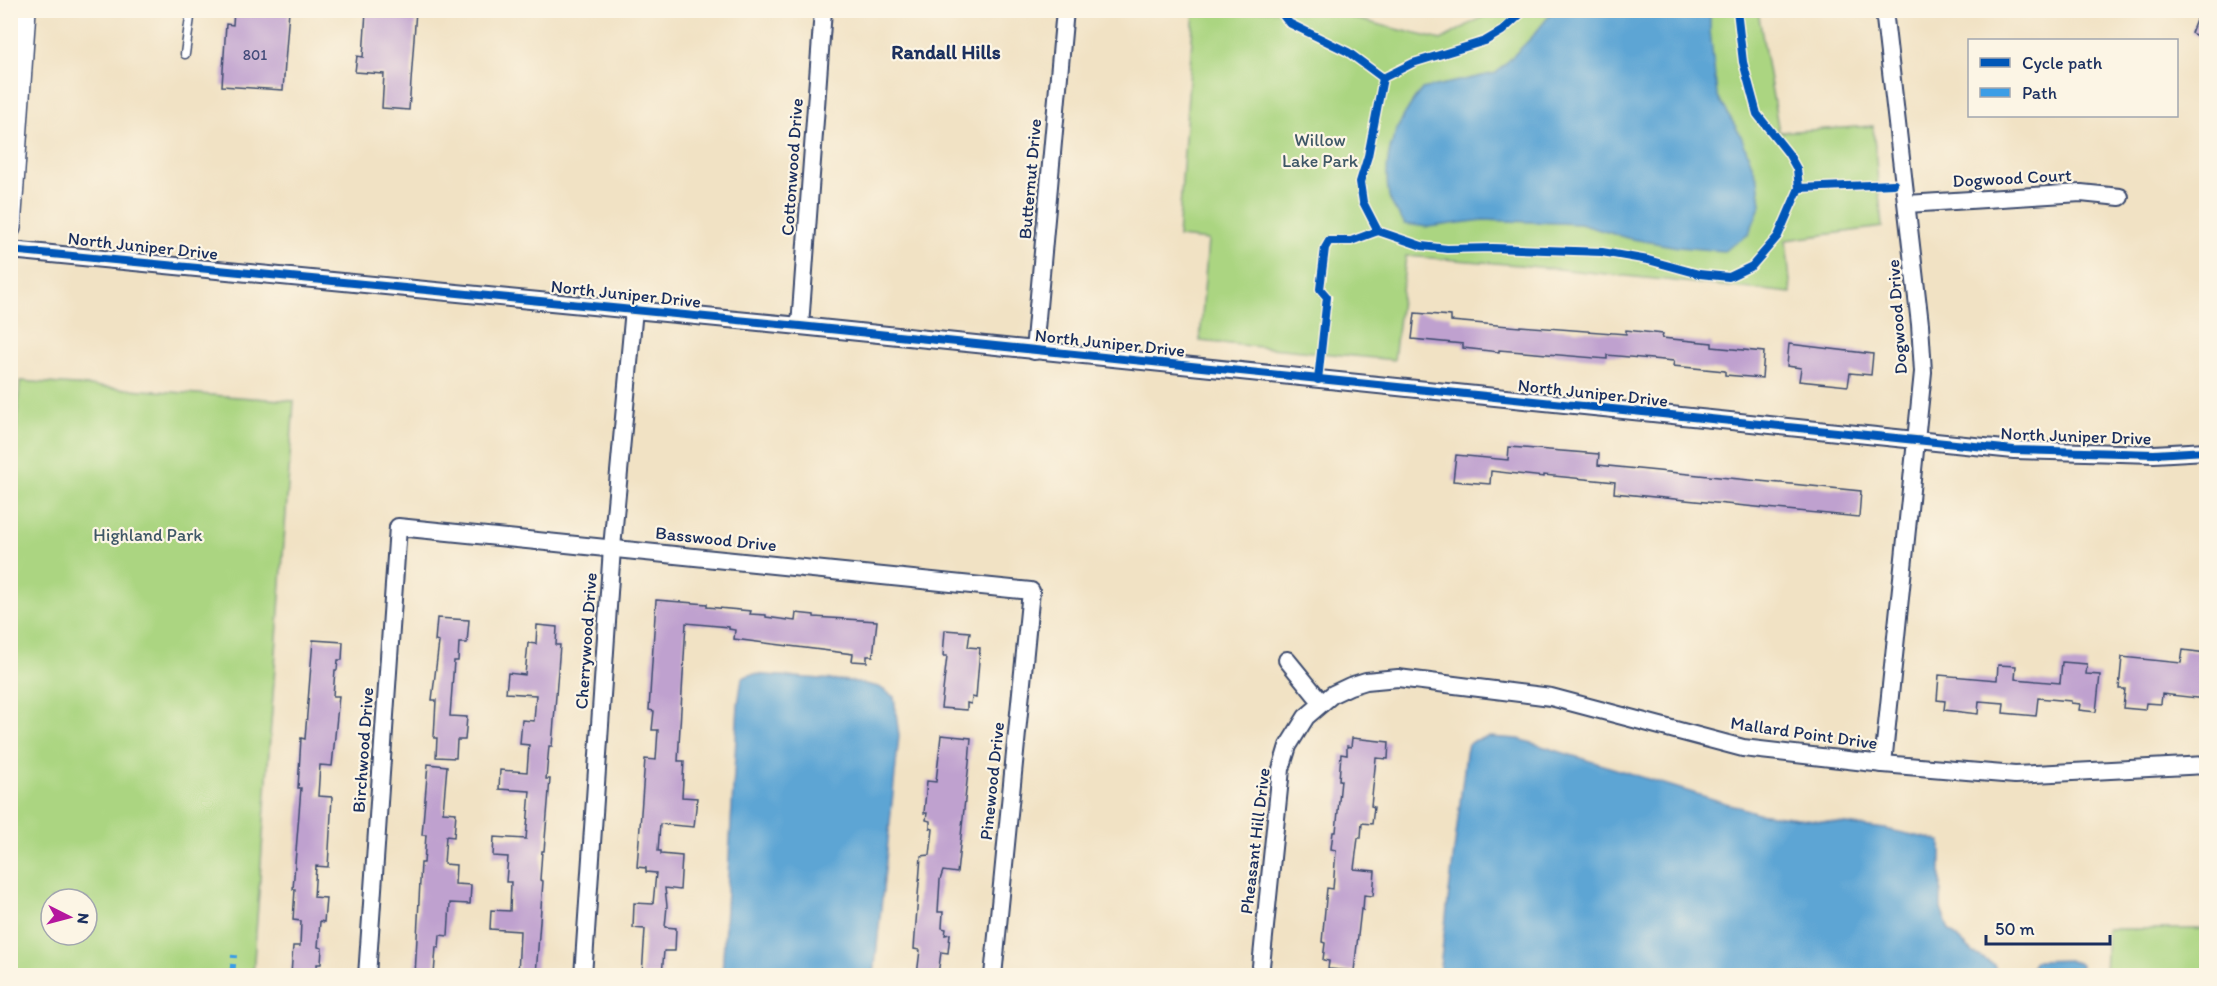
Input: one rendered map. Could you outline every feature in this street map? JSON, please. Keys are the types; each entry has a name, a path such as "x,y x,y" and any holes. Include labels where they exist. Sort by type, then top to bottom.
{"street":[{"path":"10,228 17,36 25,10"},
{"name":"Cottonwood Drive","path":"800,326 823,10"},
{"name":"Butternut Drive","path":"1034,351 1065,10"},
{"name":"Dogwood Drive","path":"1883,764 1923,372 1907,204 1884,10"},
{"name":"Dogwood Court","path":"1907,204 2081,193 2120,197"},
{"name":"North Juniper Drive","path":"10,250 633,309 2014,450 2154,454 2206,451"},
{"name":"Cherrywood Drive","path":"583,975 612,548 633,309"},
{"name":"Basswood Drive","path":"398,527 1031,591"},
{"name":"Birchwood Drive","path":"367,975 398,527"},
{"name":"Pinewood Drive","path":"993,975 1031,591"},
{"path":"1287,660 1322,703"},
{"name":"Mallard Point Drive","path":"1306,717 1333,694 1350,686 1366,681 1398,678 1551,697 1743,748 1883,764 2015,775 2206,765"},
{"name":"Pheasant Hill Drive","path":"1260,975 1281,769 1288,746 1306,717"}],"lane":[{"path":"185,54 191,10"}],"green space":[{"name":"Willow Lake Park","path":"1194,10 1336,11 1356,19 1441,40 1493,11 1758,11 1779,132 1873,126 1882,227 1786,240 1791,293 1519,265 1406,256 1394,360 1200,341 1208,240 1178,237"},
{"name":"Highland Park","path":"20,381 294,401 253,975 11,975 10,512"},
{"path":"2107,929 2206,929 2206,975 2105,975"}],"water":[{"path":"1554,10 1710,11 1717,95 1741,136 1758,180 1761,204 1749,234 1724,251 1678,247 1627,238 1580,224 1483,220 1428,227 1405,224 1390,200 1387,166 1398,126 1413,101 1422,89 1496,73 1532,37"},
{"path":"752,674 850,681 879,687 894,697 899,736 874,975 722,975 738,705 742,678"},
{"path":"1489,737 1519,739 1758,813 1885,829 1941,841 1941,909 1949,930 1974,953 1994,965 1998,975 1439,975 1466,753 1468,744"},
{"path":"2069,960 2080,964 2082,975 2027,975 2035,961"}],"building":[{"path":"234,10 289,10 283,90 222,86 226,24 233,25"},
{"path":"416,10 409,110 382,108 384,74 355,72 357,56 363,57 366,11"},
{"path":"2200,10 2206,10 2206,40 2191,33"},
{"path":"1415,313 1451,316 1451,321 1520,327 1626,334 1626,330 1663,334 1662,338 1712,343 1712,347 1764,352 1762,378 1725,375 1725,371 1673,366 1674,361 1607,355 1607,359 1499,350 1499,352 1463,348 1463,344 1412,339"},
{"path":"1789,344 1873,354 1871,375 1850,373 1848,386 1799,381 1801,368 1787,366"},
{"path":"1509,447 1599,454 1598,465 1861,491 1859,517 1614,493 1615,482 1544,475 1544,477 1491,471 1490,484 1453,481 1456,455 1508,460"},
{"path":"656,600 707,604 707,607 751,611 750,614 795,621 796,613 814,615 814,617 877,621 873,656 867,656 867,662 852,661 853,654 734,639 735,630 729,627 686,623 678,761 684,761 682,797 697,798 694,827 660,824 658,851 661,851 661,854 682,856 680,890 665,888 667,906 665,927 676,928 675,951 664,951 662,975 642,975 645,929 633,928 634,903 653,904 656,873 646,872 646,868 637,867 645,759 656,760 658,730 652,730 654,711 649,710"},
{"path":"437,618 469,620 467,643 459,643 458,661 454,661 450,716 467,717 465,740 457,740 456,758 436,757 437,738 434,738 436,700 432,700 439,642 435,641"},
{"path":"537,625 557,627 556,645 560,645 552,746 549,746 546,779 550,779 544,851 542,851 540,880 543,881 536,975 518,975 520,931 490,929 491,910 510,911 511,882 506,882 508,857 493,856 494,837 526,839 530,791 499,789 500,770 527,772 529,745 520,744 522,720 534,721 536,695 506,693 508,673 525,675 528,643 536,644"},
{"path":"945,630 970,632 968,647 980,648 976,698 972,697 971,704 967,703 967,710 941,708 947,656 943,656"},
{"path":"313,640 343,642 342,660 338,660 337,670 335,670 333,696 339,696 332,766 320,765 318,796 332,797 328,867 316,866 314,897 326,898 324,922 320,921 318,947 322,948 321,964 317,964 317,975 291,975 293,946 300,946 301,921 293,920 295,889 293,889 301,788 298,788 301,738 305,739"},
{"path":"2183,650 2206,653 2206,699 2162,694 2161,704 2146,703 2145,710 2123,708 2125,689 2119,689 2122,657 2181,663"},
{"path":"2062,662 2087,664 2086,674 2100,675 2096,712 2079,710 2080,704 2071,703 2071,701 2038,698 2036,716 2003,713 2004,703 1979,701 1978,714 1944,710 1945,701 1937,700 1939,675 1997,680 1998,665 2016,666 2015,679 2060,683"},
{"path":"941,735 971,738 969,763 957,873 943,871 940,880 938,912 943,912 942,928 946,929 945,935 950,934 948,953 941,952 938,975 917,975 920,950 914,949 921,856 930,855 933,829 930,828 930,821 926,820 927,813 924,813 927,781 936,782"},
{"path":"1352,738 1389,742 1388,759 1376,758 1371,806 1374,807 1372,824 1362,823 1361,838 1358,838 1354,869 1375,871 1373,896 1364,895 1363,910 1361,909 1354,971 1328,969 1329,961 1323,960 1325,943 1322,942 1327,888 1333,889 1336,850 1331,849 1333,832 1336,832 1341,754 1347,755 1347,746 1351,747"},
{"path":"428,764 447,766 443,812 456,813 454,837 446,836 444,864 456,865 455,884 471,885 470,904 450,903 448,936 440,935 439,948 436,947 434,975 415,975 421,863 424,863 426,835 422,835"}],"marked path":[{"path":"232,976 234,955"}],"cycle path":[{"path":"1279,10 1289,23 1348,52 1383,78"},
{"path":"1383,78 1413,63 1485,41 1502,31 1525,10"},
{"path":"1318,380 1327,297 1320,289 1325,248 1329,241 1351,241 1378,231 1422,246 1447,249 1493,248 1602,252 1648,260 1699,274 1729,277 1752,266 1778,236 1799,188 1797,169 1788,153 1757,114 1743,62 1737,10"},
{"path":"1378,231 1363,202 1360,182 1368,156 1383,78"},
{"path":"1799,188 1894,184"},
{"path":"10,250 800,326 2014,450 2154,454 2206,451"}],"district":[{"name":"Randall Hills","path":"946,52"}]}
